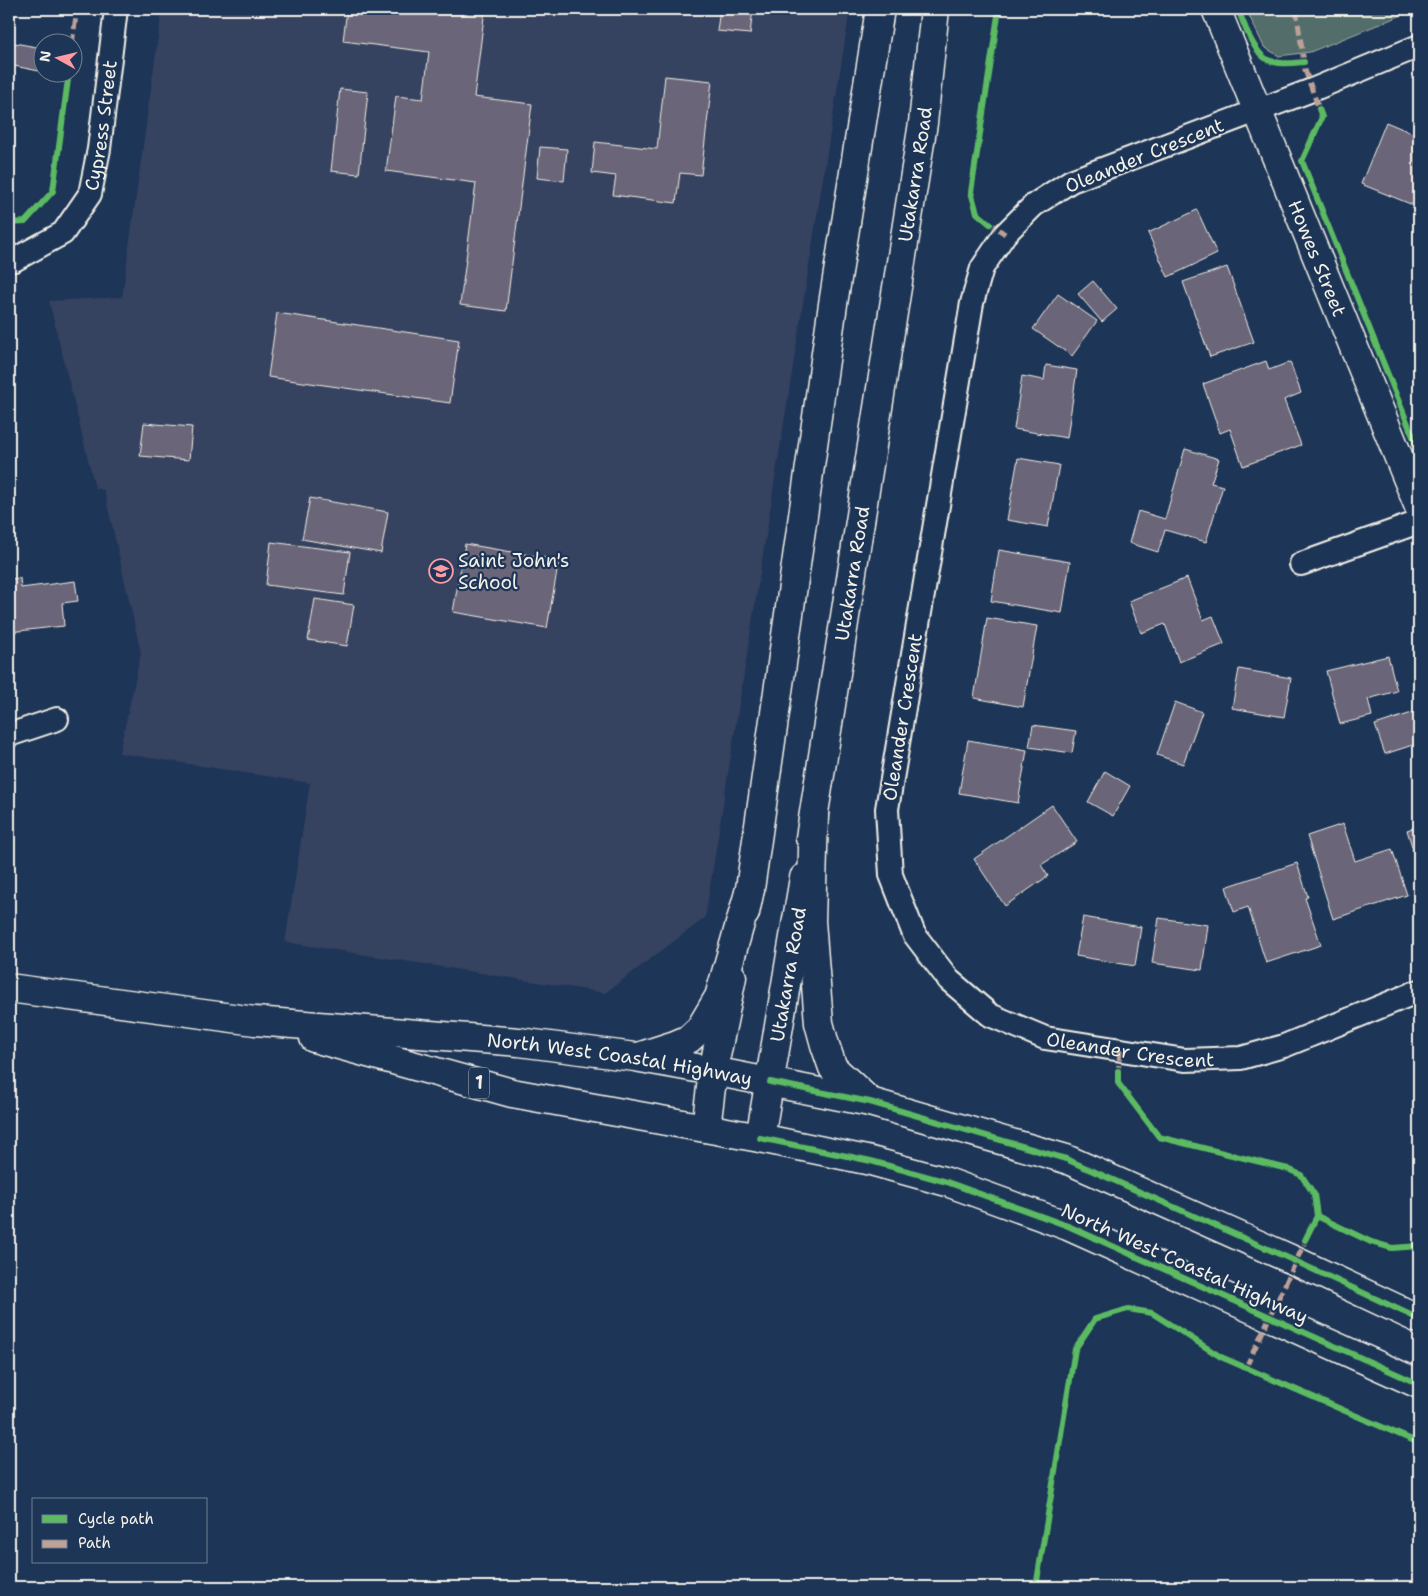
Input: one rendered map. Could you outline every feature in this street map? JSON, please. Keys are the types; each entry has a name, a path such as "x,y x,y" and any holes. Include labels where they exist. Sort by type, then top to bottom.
{"main road":[{"path":"706,1128 714,1071 750,889 834,304 880,9"},
{"name":"Utakarra Road","path":"760,1138 814,815 923,123 935,9"},
{"name":"Howes Street","path":"1216,9 1419,507"},
{"path":"814,815 811,922 819,1022 833,1068 870,1102"},
{"path":"635,1057 689,1039 700,1029 719,997 750,889"},
{"name":"North West Coastal Highway","path":"9,988 255,1021 519,1042 635,1057 870,1102 1066,1159 1295,1261 1419,1319"},
{"name":"North West Coastal Highway","path":"255,1021 512,1093 760,1138 871,1161 947,1182 1068,1226 1419,1384"}],"street":[{"name":"Cypress Street","path":"9,260 14,260 63,233 90,194 100,149 116,9"},
{"name":"Oleander Crescent","path":"1419,46 1312,90 1071,181 1034,205 1005,234 982,268 972,303 887,809 891,875 914,934 949,980 990,1015 1045,1038 1186,1060 1241,1058 1284,1046 1419,992"},
{"path":"1301,564 1419,522"},
{"path":"9,735 57,719"}],"shaded area":[{"name":"Saint John's School","path":"162,9 850,9 705,918 605,993 285,942 310,783 119,753 141,653 104,490 95,488 49,301 122,297"}],"green space":[{"path":"1246,9 1417,9 1310,52 1279,56 1264,47"}],"building":[{"path":"347,9 485,9 474,97 532,104 506,311 460,305 476,183 386,171 396,96 423,99 429,52 343,41"},
{"path":"720,9 753,9 750,34 717,31"},
{"path":"9,42 32,46 32,70 9,65"},
{"path":"665,76 712,81 701,175 680,173 676,203 613,195 616,176 592,173 595,142 657,149"},
{"path":"340,89 368,92 359,174 331,171"},
{"path":"1386,122 1419,136 1419,191 1413,205 1361,184"},
{"path":"540,147 567,149 564,181 537,178"},
{"path":"1197,210 1217,254 1168,277 1148,233"},
{"path":"1227,267 1254,342 1210,357 1183,282"},
{"path":"1093,281 1117,309 1102,322 1078,294"},
{"path":"1058,294 1097,321 1072,356 1033,329"},
{"path":"277,313 459,340 450,403 268,377"},
{"path":"1266,361 1269,370 1290,362 1301,393 1284,400 1301,445 1243,466 1230,429 1220,433 1203,384"},
{"path":"1046,365 1077,370 1067,438 1014,429 1022,376 1044,380"},
{"path":"144,423 192,427 189,460 140,456"},
{"path":"1185,449 1219,459 1211,483 1223,486 1206,542 1165,530 1158,552 1129,543 1138,511 1165,519"},
{"path":"1018,458 1059,465 1048,527 1007,520"},
{"path":"310,498 388,512 381,553 302,539"},
{"path":"271,542 350,552 344,595 266,585"},
{"path":"465,544 559,560 547,628 453,612"},
{"path":"999,550 1070,562 1062,613 991,601"},
{"path":"20,578 21,588 75,581 78,601 62,603 64,626 9,632 9,579"},
{"path":"1187,578 1203,620 1213,616 1224,644 1179,662 1165,624 1141,633 1129,601"},
{"path":"315,599 354,605 347,646 308,640"},
{"path":"987,618 1037,626 1023,707 974,698"},
{"path":"1388,656 1397,691 1368,699 1372,716 1340,724 1326,671"},
{"path":"1239,669 1291,678 1284,717 1232,708"},
{"path":"1175,702 1202,712 1183,764 1157,755"},
{"path":"1418,711 1419,743 1385,754 1375,725"},
{"path":"1033,725 1076,731 1072,753 1029,747"},
{"path":"968,740 1027,750 1018,803 959,793"},
{"path":"1105,771 1130,786 1113,816 1088,802"},
{"path":"1052,805 1077,842 1041,865 1048,876 1005,906 974,859"},
{"path":"1343,824 1355,861 1392,849 1407,895 1333,919 1307,836"},
{"path":"1419,826 1419,869 1407,830"},
{"path":"1297,863 1308,897 1305,898 1321,945 1266,963 1248,907 1234,912 1226,887"},
{"path":"1083,917 1141,927 1135,966 1076,956"},
{"path":"1159,918 1208,925 1202,970 1152,963"}],"marked path":[{"path":"74,32 77,9"},
{"path":"1296,9 1305,70 1320,112"},
{"path":"987,221 1005,234"},
{"path":"1118,1075 1120,1050"},
{"path":"1246,1367 1307,1238"}],"cycle path":[{"path":"990,224 977,213 971,192 999,9"},
{"path":"1238,9 1253,44 1263,56 1277,63 1304,62"},
{"path":"9,223 25,222 53,191 68,82"},
{"path":"1319,109 1322,117 1302,161 1416,444 1419,446"},
{"path":"1118,1071 1118,1083 1159,1137 1288,1169 1301,1175 1314,1194 1317,1216 1305,1240"},
{"path":"770,1082 870,1102 1066,1159 1295,1261 1419,1319"},
{"path":"760,1138 871,1161 947,1182 1068,1226 1419,1384"},
{"path":"1317,1216 1371,1242 1392,1248 1419,1246"},
{"path":"1036,1587 1075,1349 1095,1319 1128,1309 1152,1313 1221,1357 1419,1443"}],"place":[{"name":"Saint John's School","path":"441,571"}]}
